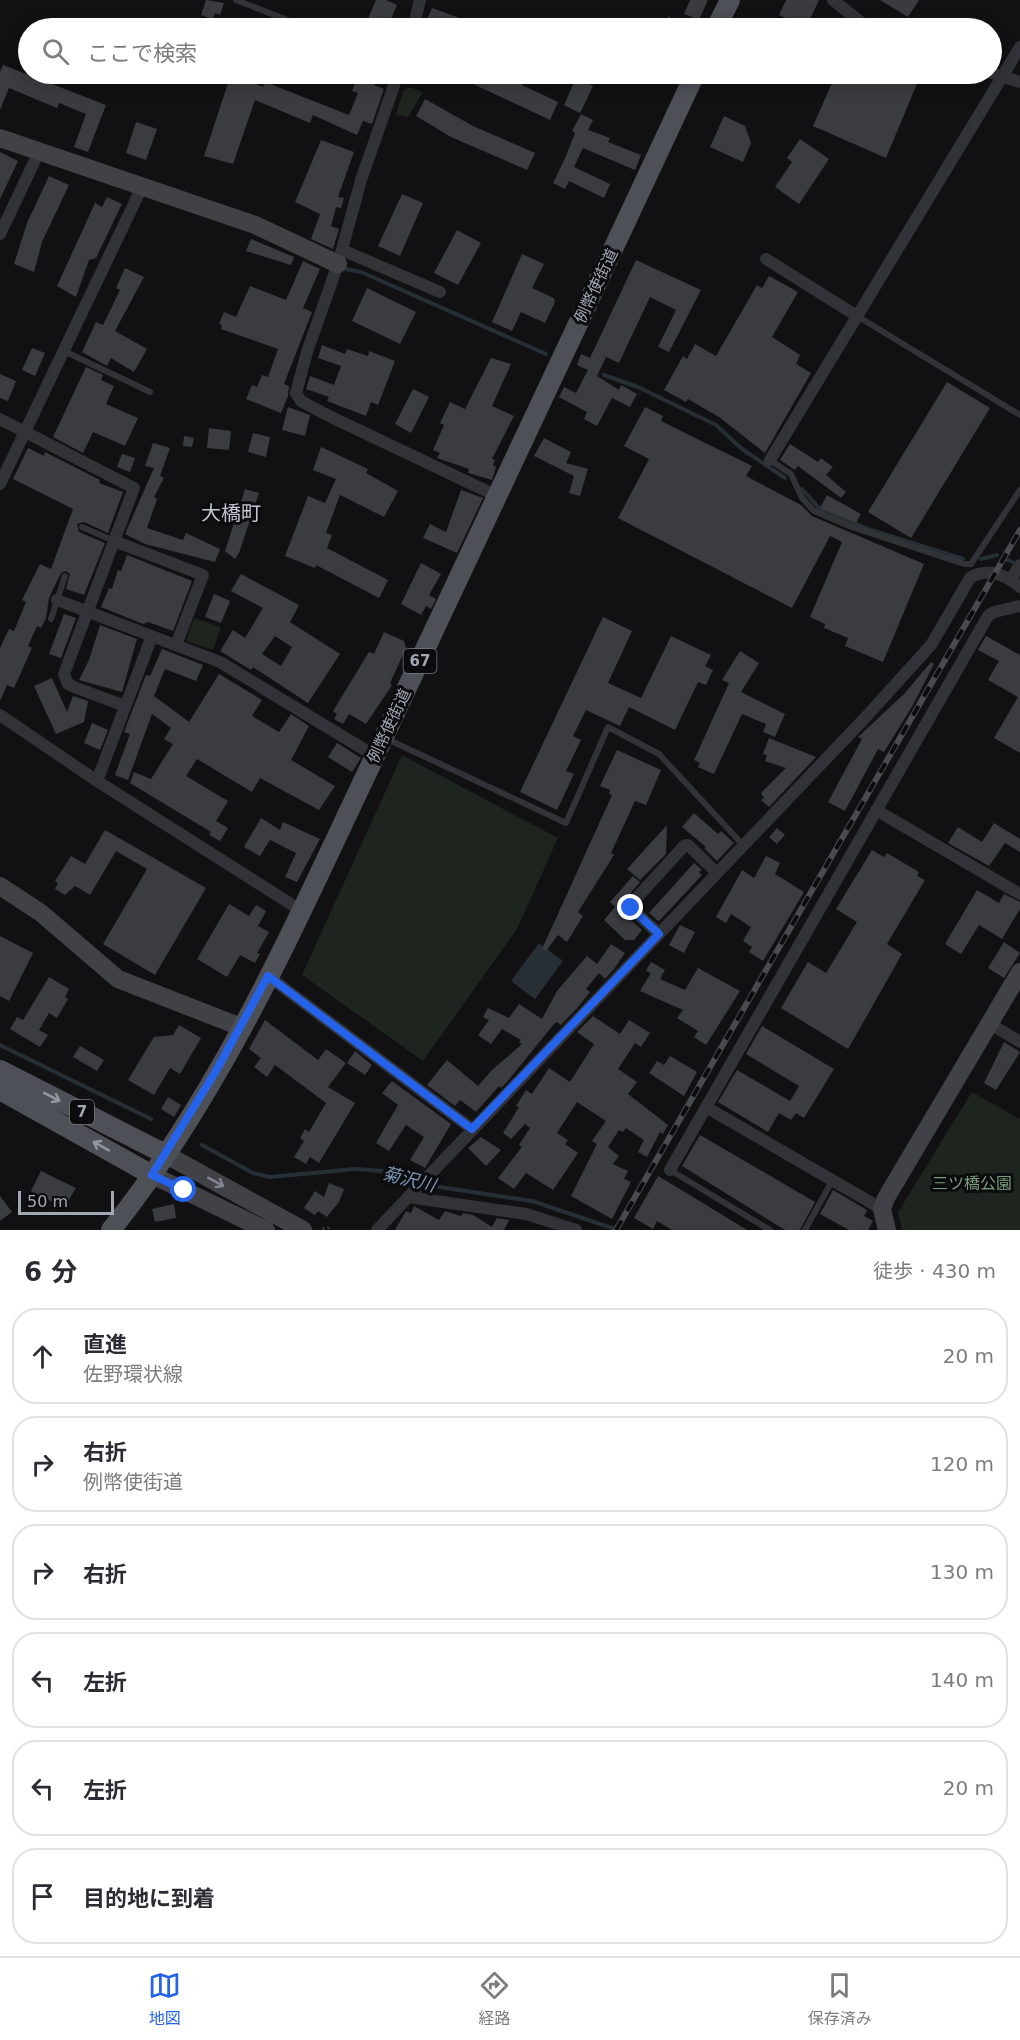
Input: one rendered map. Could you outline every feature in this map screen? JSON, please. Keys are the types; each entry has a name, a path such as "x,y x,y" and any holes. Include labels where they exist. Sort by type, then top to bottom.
{"main road":[{"path":"721,18 730,0"},
{"name":"例幣使街道","path":"111,1230 165,1154 241,1027 302,911 690,84"},
{"name":"7","path":"0,1070 165,1154"},
{"name":"7","path":"0,1090 152,1175"}],"street":[{"path":"415,18 420,0"},
{"path":"833,0 856,18"},
{"path":"1002,68 1020,47"},
{"path":"1002,76 1020,82"},
{"path":"395,84 361,180 340,257 307,352 296,393 298,398 327,415 497,496"},
{"path":"770,460 857,316 991,84"},
{"path":"0,138 255,225 440,292"},
{"path":"0,234 39,152"},
{"path":"0,484 142,188"},
{"path":"766,259 857,316"},
{"path":"0,419 134,488 64,678 74,687 125,706"},
{"path":"114,541 203,575 176,645"},
{"path":"377,1230 931,645 974,569 1006,574 1016,583 1020,565"},
{"path":"57,600 220,662 375,756"},
{"path":"670,1170 814,923 824,898 988,616 994,612 1020,606"},
{"path":"97,781 152,636"},
{"path":"0,715 97,781 302,911"},
{"path":"876,810 1020,894"},
{"path":"659,934 631,908 631,904 677,853 688,845 716,872"},
{"path":"0,886 41,913 118,979 241,1027"},
{"path":"887,1230 882,1209 886,1198 1020,972"},
{"path":"268,976 472,1129"},
{"path":"989,1023 1020,1041"},
{"path":"706,1107 882,1209"},
{"path":"165,1154 303,1230"},
{"path":"152,1175 266,1230"},
{"path":"411,1195 526,1214 576,1230"}],"lane":[{"path":"236,0 282,18"},
{"path":"857,316 1020,415"},
{"path":"64,350 150,392"},
{"path":"770,460 791,474 802,498 814,511 849,526 974,569 1020,490"},
{"path":"82,527 114,541"},
{"path":"51,619 65,576"},
{"path":"384,737 566,823 608,727 659,754 743,845"},
{"path":"670,1170 770,1230"},
{"path":"805,1230 832,1181"}],"path":[{"path":"323,1230 324,1226 333,1230"}],"green space":[{"path":"409,87 423,92 408,117 396,115 403,91"},
{"path":"194,618 221,627 213,650 186,641"},
{"path":"402,755 558,838 517,929 423,1061 302,975"},
{"name":"三ツ橋公園","path":"972,1092 1020,1119 1020,1230 902,1230 898,1212"}],"shaded area":[{"path":"539,943 563,961 535,999 511,981"}],"building":[{"path":"206,0 224,3 220,15 215,13 213,18 210,18 201,15"},
{"path":"376,0 386,0 397,5 391,18 368,18"},
{"path":"690,0 708,0 700,18 684,14"},
{"path":"786,0 819,0 811,18 785,18 779,15"},
{"path":"880,0 919,0 908,17"},
{"path":"432,8 459,18 428,18"},
{"path":"3,65 18,71 18,84 52,84 106,105 88,152 74,147 86,114 59,103 57,108 9,88 0,110 0,72"},
{"path":"228,84 256,84 263,87 264,84 270,84 349,115 358,93 352,91 355,84 374,84 384,89 372,124 363,121 357,135 313,115 310,123 255,100 233,164 204,156"},
{"path":"473,84 523,84 558,102 550,120"},
{"path":"573,84 593,86 580,113 564,105"},
{"path":"832,84 917,84 886,158 813,126"},
{"path":"425,99 473,126 535,153 527,170 451,137 416,116"},
{"path":"581,114 593,120 588,130 610,138 608,142 641,155 635,170 583,148 574,167 610,184 604,198 569,181 565,189 553,183 575,133 572,131"},
{"path":"724,116 745,126 751,143 743,162 710,147"},
{"path":"136,122 157,129 146,160 126,153"},
{"path":"800,139 829,159 799,204 775,187 792,162 787,158"},
{"path":"321,140 354,152 338,197 344,198 341,208 336,207 331,226 339,229 333,249 311,239 320,214 295,202"},
{"path":"0,152 18,161 0,199"},
{"path":"49,176 69,185 42,242 34,272 14,264 27,223"},
{"path":"402,194 423,203 400,256 378,246"},
{"path":"107,197 122,204 96,258 89,260 76,297 57,286 95,203 102,207"},
{"path":"457,230 481,243 458,285 434,273"},
{"path":"251,239 294,257 291,265 246,251"},
{"path":"522,254 544,264 532,288 554,298 555,302 545,323 521,312 512,331 492,322"},
{"path":"636,260 701,290 669,352 658,347 676,310 650,297 619,363 606,357 597,376 619,390 621,385 637,394 630,407 612,398 597,426 584,419 587,412 559,397 564,387 576,393 588,370 577,365 581,354 590,358"},
{"path":"303,261 320,269 303,308 312,312 284,384 289,386 288,396 281,413 246,399 252,385 257,387 262,375 268,377 278,349 221,329 222,325 219,324 224,312 236,317 250,286 286,300"},
{"path":"125,268 144,277 115,331 147,349 134,372 111,358 107,366 82,352 96,322 103,325 120,290 116,288"},
{"path":"769,276 798,292 772,337 800,355 796,364 811,373 765,453 719,417 688,399 686,402 664,390 683,356 687,359 695,344 716,356 757,285 762,288"},
{"path":"367,288 416,312 400,344 352,321"},
{"path":"322,345 345,354 347,349 368,356 369,351 395,361 378,405 371,402 366,416 327,401 329,397 306,389 310,376 334,385 341,366 318,358"},
{"path":"32,348 45,353 35,376 22,370"},
{"path":"491,358 511,364 492,406 514,416 492,459 495,460 493,465 496,467 492,480 468,473 469,469 437,458 440,453 433,450 444,425 440,423 450,402 465,409"},
{"path":"86,367 103,375 101,380 114,386 106,404 138,418 125,446 93,432 83,453 53,437"},
{"path":"0,374 16,381 8,401 0,398"},
{"path":"947,382 990,408 911,538 868,512"},
{"path":"413,389 429,397 411,433 395,424"},
{"path":"288,407 310,415 305,436 282,430"},
{"path":"645,407 663,416 661,421 752,466 746,476 801,505 812,516 924,564 883,662 845,646 848,638 824,628 825,624 810,617 842,542 830,536 792,608 618,518 649,459 624,446"},
{"path":"209,428 231,431 229,450 207,448"},
{"path":"253,433 270,437 266,457 248,452"},
{"path":"184,436 194,438 192,447 183,446"},
{"path":"544,438 571,452 566,463 588,469 580,496 569,493 574,476 534,456"},
{"path":"153,443 170,448 160,476 164,478 154,497 157,499 147,528 183,540 186,533 220,549 215,562 145,544 125,534 154,468 145,466"},
{"path":"790,444 818,462 821,458 833,467 826,475 846,492 841,498 798,466 795,470 780,460"},
{"path":"321,447 368,469 366,473 398,491 384,517 340,495 326,533 332,535 327,548 388,580 379,598 316,565 315,568 285,556 308,496 325,503 336,479 313,470"},
{"path":"28,448 44,456 45,452 100,480 99,483 123,492 108,533 84,522 77,524 79,532 105,543 84,595 66,589 70,574 66,571 61,573 49,598 46,618 41,628 37,626 28,646 32,648 14,688 7,685 0,701 0,648 9,629 14,631 26,602 22,600 40,564 51,569 73,509 13,479"},
{"path":"122,454 135,458 130,472 117,467"},
{"path":"245,489 259,493 235,559 225,551"},
{"path":"461,490 483,498 457,553 423,538 430,524 446,532"},
{"path":"827,495 861,514 856,523 820,508"},
{"path":"127,555 192,581 173,631 148,622 143,624 101,607"},
{"path":"421,563 441,574 429,595 436,599 431,609 426,606 421,615 401,604"},
{"path":"241,574 299,605 290,622 340,654 308,703 253,667 251,670 220,651 233,630 245,638 263,608 231,591","holes":["275,636 292,647 281,666 262,654"]},
{"path":"214,594 230,601 221,623 205,617"},
{"path":"64,614 76,618 61,658 49,654"},
{"path":"603,617 632,631 608,683 641,698 671,636 711,655 705,666 713,670 706,685 698,682 675,730 629,707 620,726 586,710 573,736 581,740 566,771 574,774 557,810 520,792"},
{"path":"100,625 137,639 122,692 79,680 89,660"},
{"path":"384,632 404,641 406,648 390,683 392,685 366,724 349,714 343,724 334,719 337,714 333,711 369,652 374,654"},
{"path":"986,636 1020,655 1020,753 994,738 1018,697 988,680 999,661 978,650"},
{"path":"162,649 203,665 196,681 165,669 154,696 189,722 219,674 262,700 252,716 279,732 291,714 309,726 291,760 335,786 319,810 260,778 252,792 197,759 186,776 228,801 216,821 228,828 220,841 209,835 211,832 130,783 134,772 151,779 173,744 164,739 171,728 152,714 128,780 115,775 130,734 124,732 146,675 150,676"},
{"path":"740,651 759,663 741,692 785,714 775,737 763,732 766,724 742,714 714,774 698,767 700,763 694,760 729,683 722,680"},
{"path":"931,662 934,664 913,705 884,752 878,749 845,811 828,802 862,739 858,737 904,694"},
{"path":"52,678 67,712 73,696 88,701 84,722 56,734 34,686"},
{"path":"92,723 108,730 100,750 84,743"},
{"path":"769,738 816,757 769,807 761,800 764,798 761,793 786,768 765,761 767,755 763,754"},
{"path":"337,743 361,758 352,772 328,757"},
{"path":"617,750 661,770 646,805 635,801 611,853 614,855 578,912 583,916 567,942 558,935 546,951 542,949 612,795 609,794 610,790 600,786"},
{"path":"694,813 718,834 721,831 734,843 717,861 704,848 706,847 682,827"},
{"path":"261,818 280,830 283,822 320,839 297,882 285,877 296,853 270,840 260,856 244,847"},
{"path":"994,823 1020,839 1020,852 1005,843 989,866 948,843 958,827 982,842"},
{"path":"667,825 666,854 640,880 627,869"},
{"path":"777,828 785,835 777,844 769,837"},
{"path":"105,830 206,888 155,975 103,944 147,869 116,851 90,895 75,886 65,895 55,889 58,883 55,881 71,856 85,864"},
{"path":"872,850 884,857 887,853 919,872 917,876 925,880 887,944 902,954 848,1049 781,1008 808,962 826,973 857,922 836,909"},
{"path":"766,856 780,863 775,874 804,892 763,961 749,952 752,947 743,941 751,927 731,914 726,923 716,917 742,870 754,878"},
{"path":"694,863 702,870 699,872 702,875 659,921 657,920 649,913"},
{"path":"633,876 640,882 618,908 642,930 634,940 625,940 604,920 615,907 610,902"},
{"path":"977,890 999,903 1004,894 1020,902 1020,909 1002,939 979,925 961,954 945,944"},
{"path":"229,904 249,916 256,905 266,911 258,926 269,932 257,953 260,954 255,963 240,955 227,977 197,959"},
{"path":"680,925 695,932 684,953 669,945"},
{"path":"0,936 33,953 9,1001 0,996"},
{"path":"1004,942 1020,953 1004,978 988,968"},
{"path":"611,944 625,953 614,969 605,979 599,973 586,989 590,992 579,1006 561,1025 557,1022 554,1024 507,1082 501,1088 499,1086 476,1112 460,1100 455,1106 427,1085 447,1060 478,1086 492,1070 522,1044 519,1042 521,1040 502,1029 491,1044 478,1035 489,1020 483,1017 488,1008 509,1018 519,1004 542,1019 557,991 587,956 597,964"},
{"path":"651,962 665,970 660,979 685,990 698,968 740,991 706,1045 694,1037 698,1031 677,1018 683,1010 640,991 651,973 646,971"},
{"path":"49,977 69,989 65,997 68,999 57,1018 49,1013 39,1030 48,1035 40,1047 10,1029 17,1017 23,1020"},
{"path":"593,1016 620,1034 629,1020 650,1033 641,1047 635,1043 618,1069 637,1082 628,1094 668,1125 663,1134 660,1132 647,1157 638,1152 644,1140 626,1128 623,1132 619,1130 608,1147 619,1156 613,1164 628,1171 624,1179 631,1182 612,1219 571,1196 597,1144 592,1141 606,1121 577,1102 557,1133 568,1140 565,1144 578,1153 553,1190 526,1173 514,1189 498,1178 522,1147 519,1145 530,1128 525,1124 511,1139 503,1133 519,1107 516,1106 526,1090 532,1094 549,1068 570,1082 594,1044 577,1032"},
{"path":"265,1020 318,1060 326,1049 346,1063 328,1087 355,1103 319,1163 310,1157 306,1164 294,1157 304,1141 300,1138 305,1129 309,1132 326,1103 275,1065 267,1077 254,1067 261,1058 249,1049"},
{"path":"179,1025 201,1038 180,1074 170,1068 154,1095 128,1080 154,1037 173,1035"},
{"path":"762,1026 834,1069 804,1118 796,1113 791,1120 779,1113 768,1132 718,1102 737,1070 790,1101 799,1086 746,1054"},
{"path":"1004,1042 1020,1052 996,1090 984,1083"},
{"path":"80,1046 104,1060 97,1071 73,1057"},
{"path":"355,1051 372,1065 365,1075 347,1063"},
{"path":"670,1056 697,1072 684,1096 649,1073 657,1061 664,1065"},
{"path":"392,1081 451,1124 425,1168 410,1160 424,1137 406,1125 389,1151 376,1143 398,1105 382,1093"},
{"path":"168,1097 181,1105 174,1117 161,1109"},
{"path":"700,1135 815,1202 800,1230 785,1230 682,1166"},
{"path":"481,1137 501,1150 486,1166 468,1148"},
{"path":"41,1171 76,1188 64,1208 31,1191"},
{"path":"658,1176 747,1230 672,1230 657,1221 653,1229 634,1218"},
{"path":"329,1183 344,1189 339,1202 327,1217 318,1211 315,1215 304,1208 315,1191 324,1197"},
{"path":"833,1190 867,1210 864,1216 873,1221 868,1230 849,1230 820,1214"},
{"path":"0,1196 12,1212 0,1221"},
{"path":"174,1204 176,1218 155,1222 152,1209"},
{"path":"414,1206 439,1220 445,1211 461,1216 463,1213 473,1215 492,1227 497,1218 509,1220 504,1230 395,1230 406,1211 411,1213"}],"waterway":[{"path":"345,269 361,272 546,354"},
{"path":"604,375 638,387 716,425 742,449 785,478"},
{"path":"802,489 819,508 868,529 963,559"},
{"path":"981,559 997,555"},
{"path":"1008,560 1014,563"},
{"name":"菊沢川","path":"0,1045 151,1119"},
{"name":"菊沢川","path":"202,1145 253,1173 270,1177 355,1169 382,1171 433,1186 532,1201 618,1230"}],"railway":[{"path":"616,1230 1020,530"}],"district":[{"name":"大橋町","path":"231,513"}],"route":[{"path":"184,1190 152,1175 216,1071 268,976 281,983 472,1129 659,934 631,908"}]}
